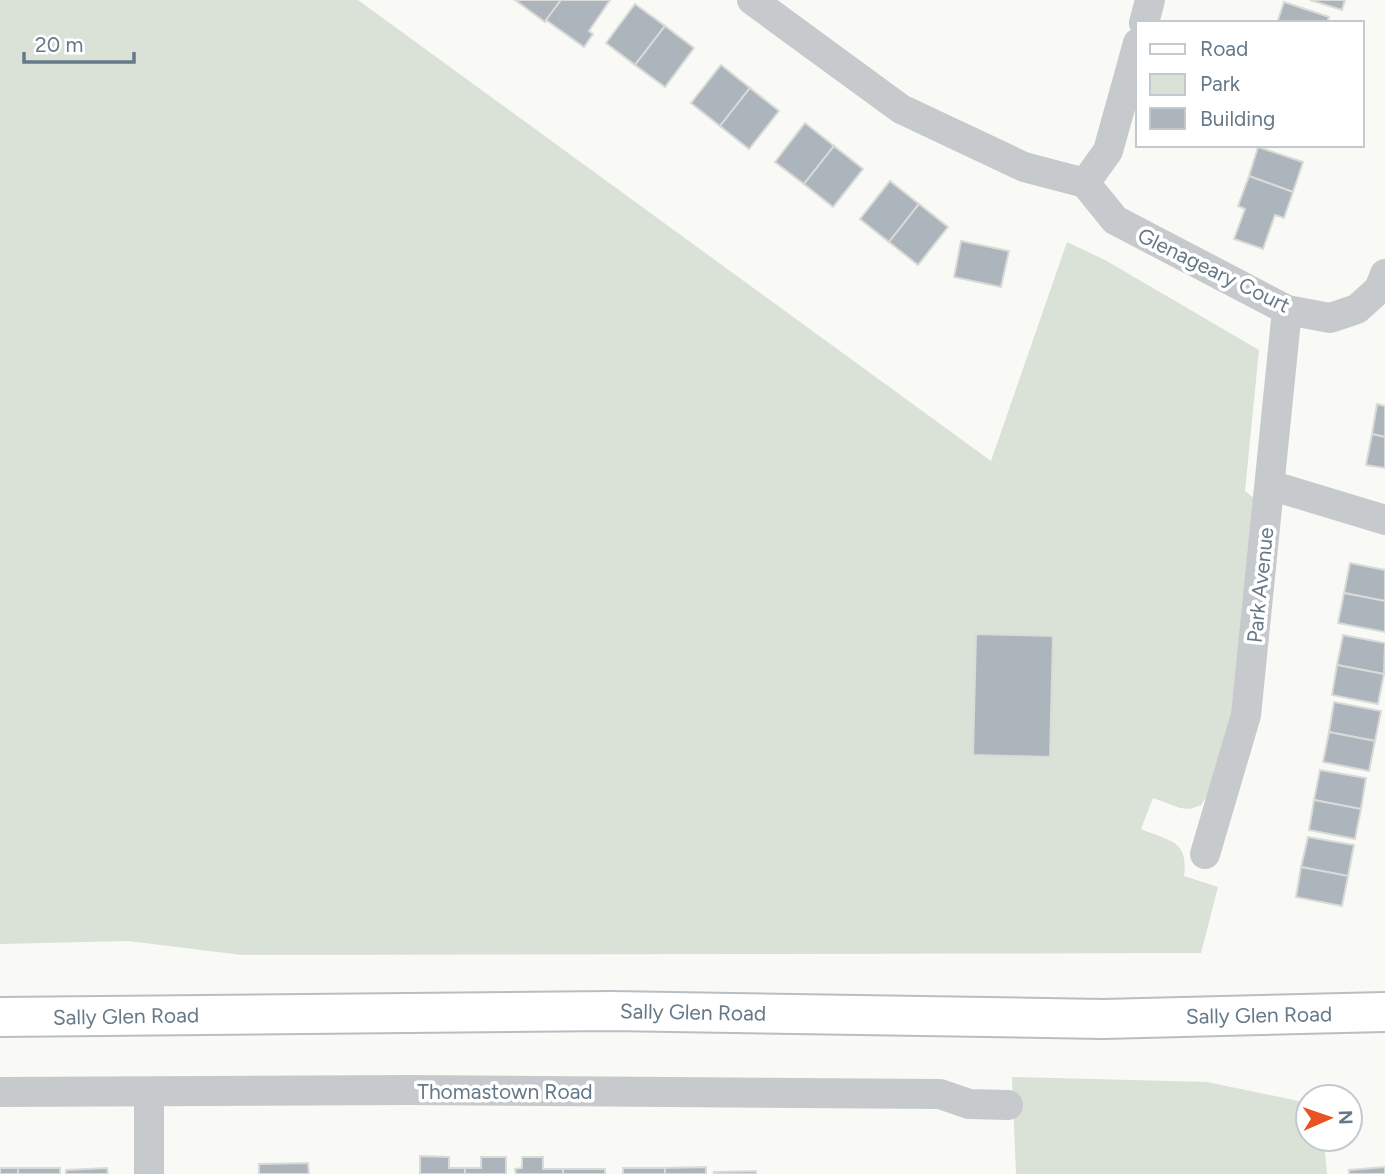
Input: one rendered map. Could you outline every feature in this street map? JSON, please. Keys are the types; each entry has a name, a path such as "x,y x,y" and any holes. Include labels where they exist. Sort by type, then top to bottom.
{"main road":[{"name":"Sally Glen Road","path":"0,1017 611,1011 1103,1019 1385,1012"}],"street":[{"path":"752,0 901,109 1024,167 1085,183 1108,151 1136,50"},
{"path":"1145,21 1150,0"},
{"name":"Glenageary Court","path":"1085,183 1115,220 1287,310 1330,318 1357,309 1379,289 1385,274"},
{"name":"Park Avenue","path":"1205,854 1246,715 1287,310"},
{"path":"1270,485 1385,520"},
{"name":"Thomastown Road","path":"0,1092 409,1090 940,1094 969,1104 1008,1105"},
{"path":"149,1092 149,1174"}],"green space":[{"path":"0,0 358,0 991,461 1067,242 1105,260 1259,350 1245,491 1255,499 1235,713 1212,789 1201,805 1190,809 1180,808 1153,798 1141,829 1168,839 1180,848 1185,864 1184,876 1218,887 1201,953 242,955 128,941 0,944"},
{"path":"1012,1077 1207,1082 1294,1100 1294,1153 1325,1153 1327,1174 1016,1174"}],"building":[{"path":"515,0 561,0 545,22"},
{"path":"561,0 610,0 589,31 593,34 584,47 546,20"},
{"path":"1310,0 1345,0 1342,10"},
{"path":"1284,2 1329,17 1328,21 1278,21"},
{"path":"635,4 665,26 635,65 606,43"},
{"path":"665,26 694,48 665,87 635,65"},
{"path":"721,65 750,88 720,126 691,103"},
{"path":"750,88 779,111 749,149 720,126"},
{"path":"805,123 834,146 804,184 775,162"},
{"path":"834,146 863,169 833,207 804,184"},
{"path":"1258,147 1303,162 1293,192 1249,176"},
{"path":"1249,176 1293,192 1284,218 1275,215 1263,249 1234,239 1245,209 1238,206"},
{"path":"890,181 919,204 889,242 860,219"},
{"path":"919,204 948,227 918,265 889,242"},
{"path":"961,241 1009,251 1001,287 954,277"},
{"path":"1377,404 1385,406 1385,437 1372,434"},
{"path":"1372,434 1385,437 1385,468 1366,465"},
{"path":"1350,563 1385,570 1385,601 1344,593"},
{"path":"1344,593 1385,601 1385,632 1338,623"},
{"path":"976,634 1053,636 1050,757 973,755"},
{"path":"1343,635 1385,643 1384,674 1337,665"},
{"path":"1337,665 1384,674 1378,704 1332,695"},
{"path":"1334,702 1381,711 1375,741 1329,732"},
{"path":"1329,732 1375,741 1369,771 1323,762"},
{"path":"1320,770 1366,778 1361,809 1314,800"},
{"path":"1314,800 1361,809 1355,839 1309,830"},
{"path":"1308,837 1354,845 1348,876 1301,867"},
{"path":"1301,867 1348,876 1342,906 1296,897"},
{"path":"420,1156 449,1157 449,1168 465,1168 465,1174 420,1174"},
{"path":"481,1157 506,1157 506,1174 465,1174 465,1168 481,1168"},
{"path":"522,1157 543,1157 543,1169 563,1169 563,1174 516,1174 515,1169 522,1168"},
{"path":"308,1163 309,1174 259,1174 259,1164"},
{"path":"706,1167 706,1174 665,1174 665,1168"},
{"path":"1385,1167 1385,1174 1349,1174 1349,1170"},
{"path":"0,1168 18,1168 18,1174 0,1174"},
{"path":"18,1168 60,1168 60,1174 18,1174"},
{"path":"107,1168 108,1174 66,1174 66,1170"},
{"path":"623,1168 665,1168 665,1174 623,1174"},
{"path":"563,1169 605,1169 605,1174 563,1174"},
{"path":"756,1171 756,1174 714,1174 714,1172"}]}
